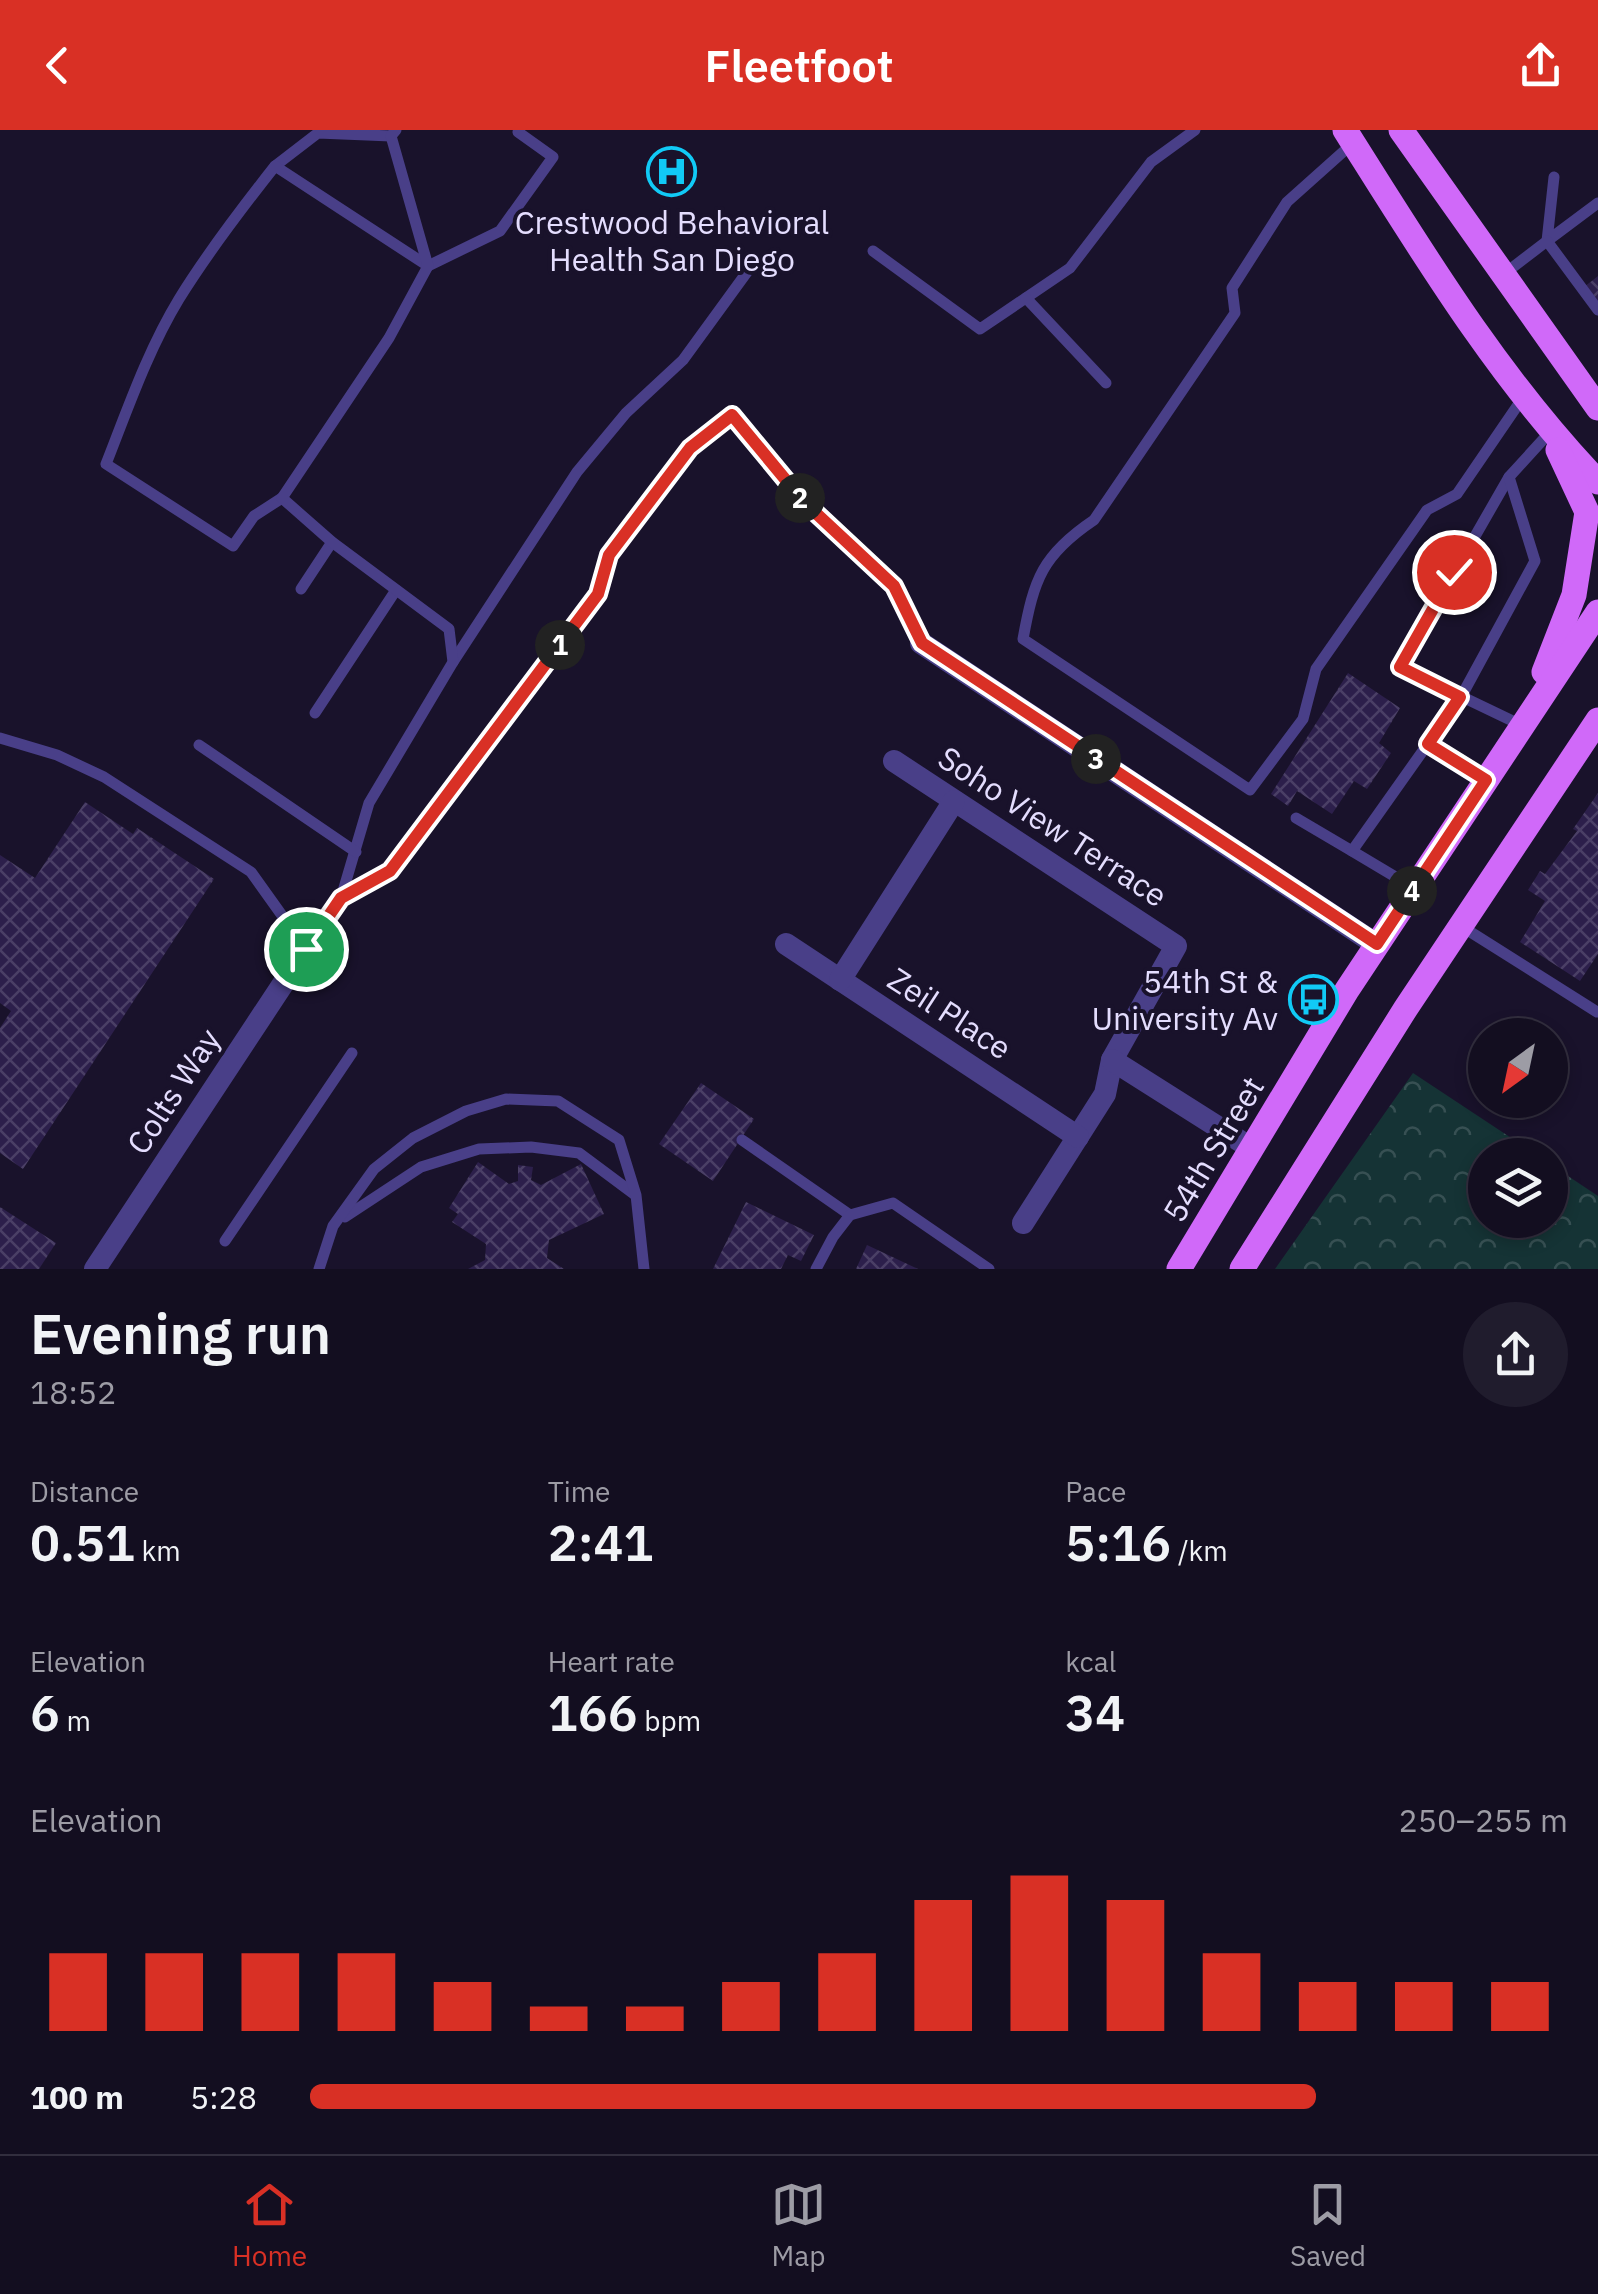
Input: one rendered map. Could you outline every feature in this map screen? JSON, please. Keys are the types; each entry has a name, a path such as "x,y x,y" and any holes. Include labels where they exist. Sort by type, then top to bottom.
{"main road":[{"path":"1401,130 1502,276 1593,391"},
{"path":"1349,136 1430,266 1550,432 1598,482"},
{"path":"1521,726 1574,595 1587,512 1550,432"},
{"name":"54th Street","path":"1179,1269 1377,944 1598,612"},
{"path":"1242,1269 1460,926 1598,720"},
{"path":"1568,765 1598,742"}],"street":[{"path":"922,643 1377,944"},
{"name":"Soho View Terrace","path":"894,761 1176,946 1112,1060"},
{"path":"840,980 954,801"},
{"name":"Zeil Place","path":"786,944 1078,1137"},
{"name":"Colts Way","path":"95,1269 306,949"},
{"path":"1023,1222 1105,1094 1112,1060 1251,1148"}],"lane":[{"path":"428,266 394,133 318,133 275,166 224,231 177,302 141,376 106,464 233,546 254,516 282,498 388,338 428,266 500,231 554,157 520,130"},
{"path":"873,251 980,329 1070,268 1152,162 1195,130"},
{"path":"1349,136 1287,202 1232,288 1235,313 1094,520 1062,541 1032,588 1023,639 1250,790 1303,719 1316,669 1327,653 1427,510 1458,494 1524,396"},
{"path":"275,166 428,266"},
{"path":"1554,177 1547,241 1598,310"},
{"path":"1502,276 1598,203"},
{"path":"0,738 57,755 104,776 251,872 306,949 341,898 369,803 452,662 577,472 626,412 683,360 750,268"},
{"path":"1026,298 1106,382"},
{"path":"341,898 390,871 598,594 609,555 690,448 732,415 804,502 894,586 922,643"},
{"path":"1521,726 1400,667 1509,477 1550,432"},
{"path":"1352,852 1460,697 1535,561 1509,477"},
{"path":"282,498 332,542 449,629 452,662"},
{"path":"301,589 332,542"},
{"path":"314,713 396,590"},
{"path":"198,744 356,852"},
{"path":"1428,744 1486,780"},
{"path":"1296,818 1414,888"},
{"path":"1460,926 1597,1012"},
{"path":"224,1241 352,1053"},
{"path":"319,1269 333,1226 374,1170 413,1138 466,1111 506,1099 558,1102 619,1140 636,1195 644,1269"},
{"path":"742,1140 850,1215"},
{"path":"333,1226 421,1168 478,1149 530,1146 579,1153 636,1195"},
{"path":"816,1269 850,1215 893,1203 989,1269"}],"green space":[{"path":"1413,1073 1468,1109 1468,1118 1481,1118 1511,1138 1468,1138 1468,1238 1568,1238 1568,1176 1598,1196 1598,1269 1275,1269"}],"building":[{"path":"1598,276 1598,305 1583,288"},
{"path":"1348,673 1400,708 1379,743 1391,753 1367,789 1354,781 1332,814 1297,791 1288,806 1271,794"},
{"path":"1598,793 1598,954 1580,981 1520,942 1545,901 1528,890 1577,831 1573,829"},
{"path":"85,802 133,834 137,828 214,879 23,1169 0,1153 0,1028 11,1011 0,1003 0,855 35,878"},
{"path":"701,1083 754,1119 713,1181 659,1144"},
{"path":"478,1162 509,1184 518,1181 518,1165 533,1167 531,1180 541,1185 581,1164 604,1214 549,1240 547,1258 564,1269 468,1269 485,1260 486,1244 452,1222 458,1214 449,1208"},
{"path":"746,1202 814,1235 801,1261 788,1255 781,1269 713,1269"},
{"path":"0,1207 56,1243 39,1269 0,1269"},
{"path":"867,1245 918,1269 856,1269"}],"place":[{"name":"Crestwood Behavioral Health San Diego","path":"672,172"},
{"name":"54th St & University Av","path":"1313,999"}],"route":[{"path":"306,949 341,898 390,871 598,594 609,555 690,448 732,415 804,502 894,586 922,643 1377,944 1486,780 1428,744 1460,697 1400,667 1454,572"}]}
